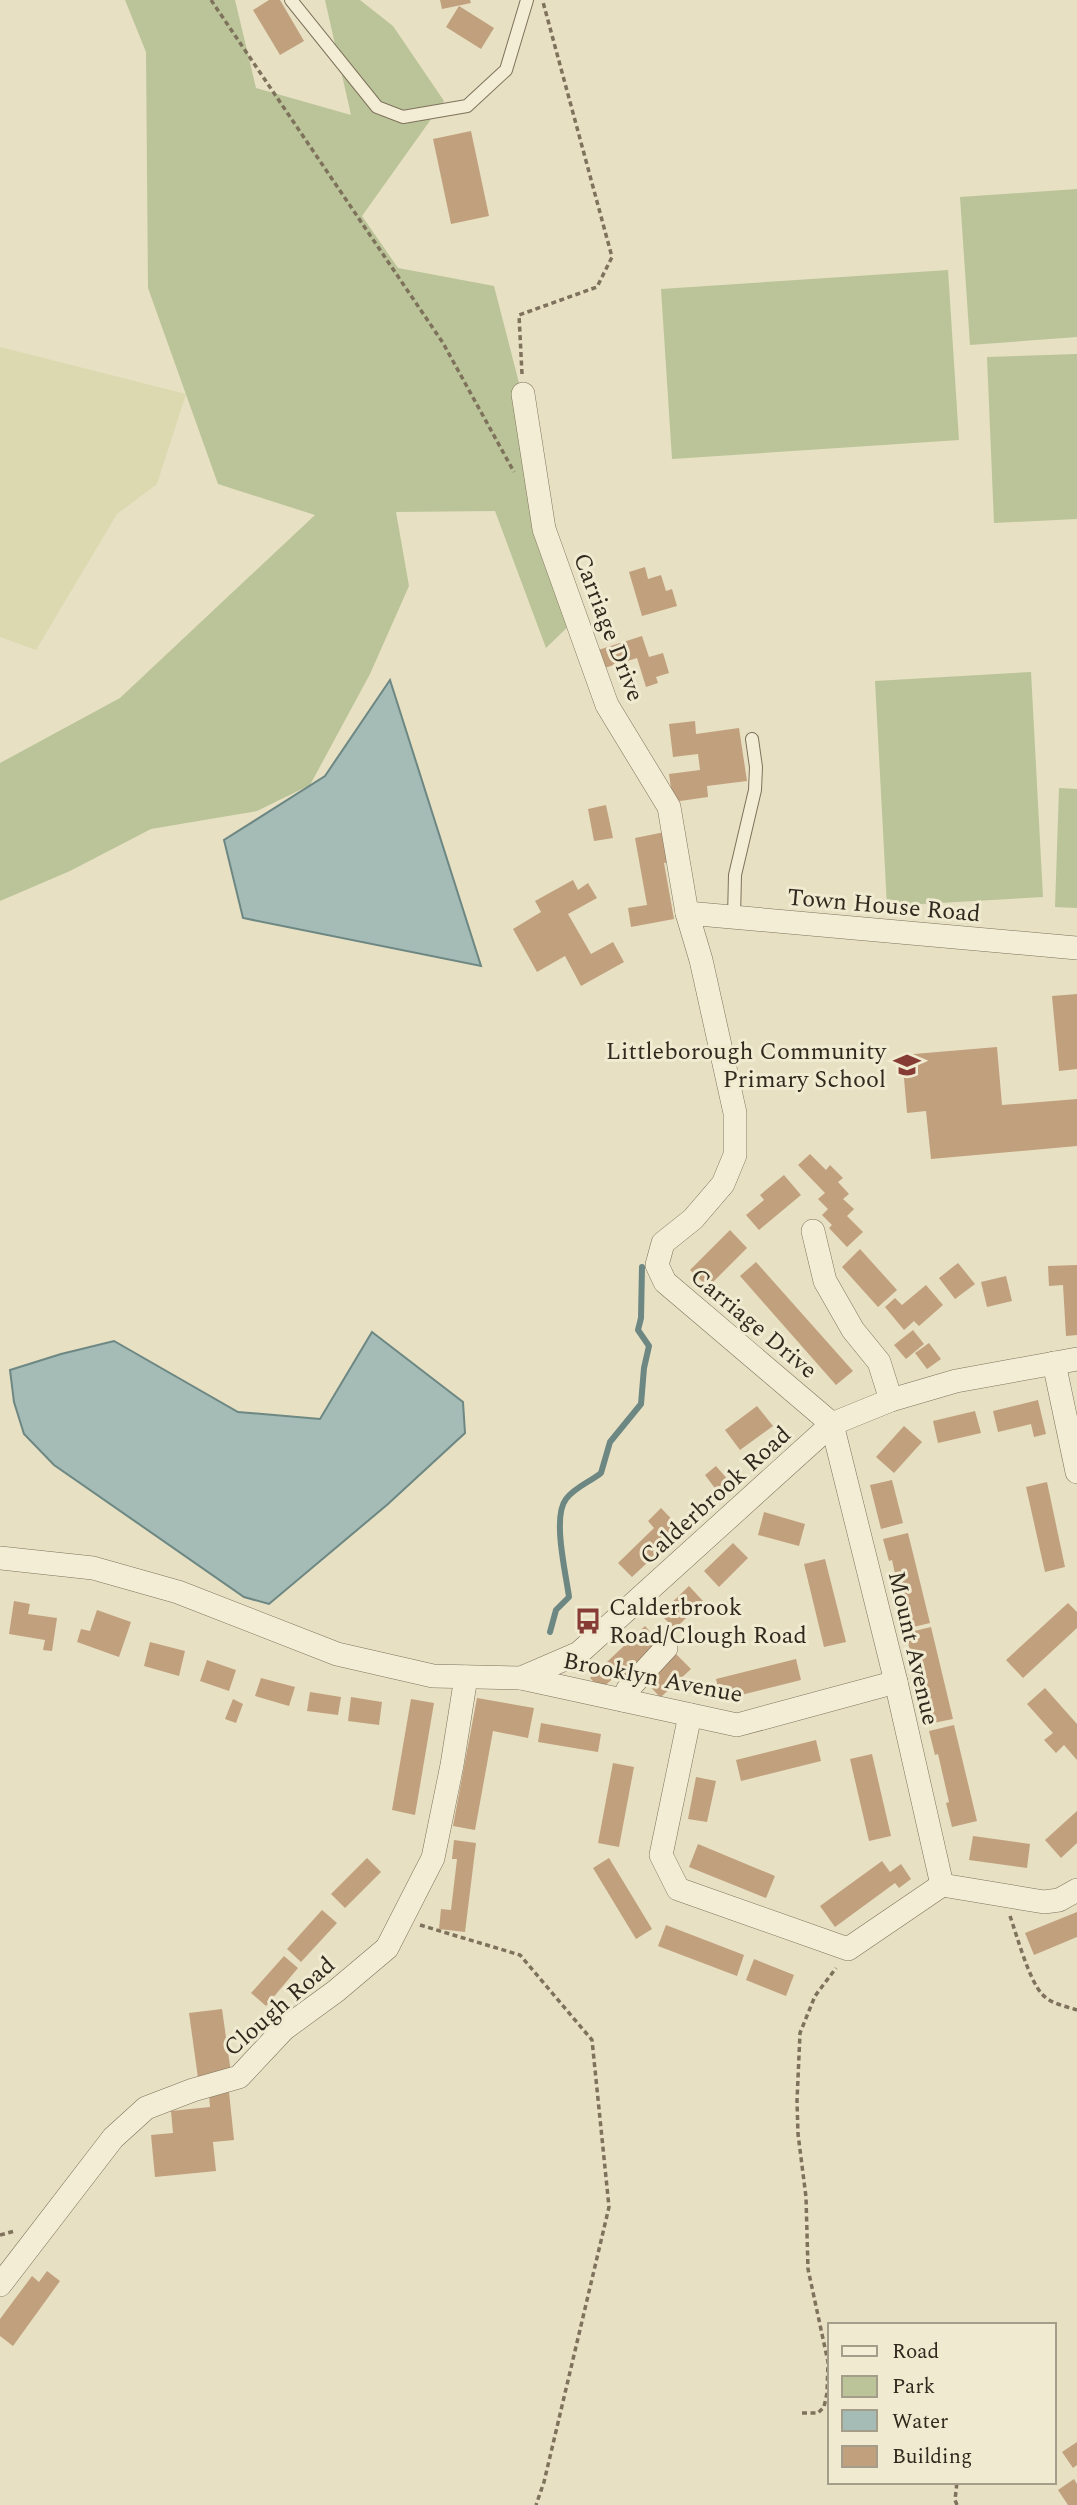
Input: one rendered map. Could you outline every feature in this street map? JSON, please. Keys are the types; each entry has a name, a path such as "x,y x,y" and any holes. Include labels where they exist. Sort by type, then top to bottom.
{"street":[{"name":"Carriage Drive","path":"523,394 544,529 607,705 669,807 687,914 701,960 735,1112 734,1155 723,1184 693,1219 663,1243 657,1265 665,1282 832,1424"},
{"name":"Town House Road","path":"687,914 1077,948"},
{"path":"813,1231 825,1281 853,1330 880,1362 891,1400"},
{"name":"Calderbrook Road","path":"0,1558 93,1568 178,1592 337,1654 433,1676 521,1678 579,1653 832,1424 891,1400 956,1381 1077,1359"},
{"path":"1054,1363 1077,1472"},
{"name":"Mount Avenue","path":"832,1424 896,1682 942,1885"},
{"path":"623,1700 628,1689 666,1648"},
{"name":"Clough Road","path":"0,2285 121,2131 146,2108 193,2090 239,2077 284,2029 336,1991 387,1948 433,1858 452,1765 466,1676"},
{"name":"Brooklyn Avenue","path":"521,1678 737,1725 896,1682"},
{"path":"690,1715 661,1855 678,1889 849,1949 942,1885 1044,1902 1059,1900 1077,1890"}],"lane":[{"path":"291,0 377,107 403,117 467,106 506,70 527,0"},
{"path":"734,918 735,875 755,790 752,739"}],"path":[{"path":"211,0 443,343 519,482"},
{"path":"523,394 519,315 597,287 612,257 543,0"},
{"path":"1008,1897 1007,1908 1035,1984 1053,2003 1077,2010"},
{"path":"401,1920 520,1955 592,2040 609,2207 544,2482 536,2505"},
{"path":"828,2366 808,2269 804,2178 796,2116 800,2033 815,1996 849,1949"},
{"path":"802,2413 818,2413 824,2407 828,2385"},
{"path":"957,2484 954,2500 957,2505"}],"shaded area":[{"path":"0,347 186,394 157,484 117,514 36,650 0,637"}],"green space":[{"path":"125,0 235,0 256,88 351,115 325,0 360,0 393,26 444,101 362,216 398,268 494,286 579,616 546,648 495,511 396,512 409,586 370,674 310,785 257,811 151,829 70,871 0,901 0,763 120,698 315,515 218,484 148,288 146,52"},
{"path":"1077,189 1077,337 970,345 960,197"},
{"path":"948,270 959,440 672,459 661,289"},
{"path":"1077,354 1077,519 994,523 987,357"},
{"path":"1031,672 1043,897 887,906 875,681"},
{"path":"1059,788 1077,789 1077,908 1055,907"}],"water":[{"path":"390,680 481,966 243,918 224,840 325,776"},
{"path":"372,1332 463,1402 465,1433 388,1504 269,1604 244,1597 54,1465 24,1434 14,1402 10,1370 114,1341 238,1412 320,1419"}],"building":[{"path":"269,0 280,0 304,41 280,55 253,10"},
{"path":"440,0 470,0 471,3 442,9"},
{"path":"459,6 494,28 481,49 446,27"},
{"path":"471,131 489,216 451,224 433,139"},
{"path":"645,567 648,579 661,575 666,591 672,589 677,606 642,616 629,572"},
{"path":"642,636 649,657 663,653 669,673 656,677 658,683 646,687 637,658 601,669 595,651"},
{"path":"695,721 696,734 739,728 747,781 707,786 708,797 673,802 669,774 700,770 698,754 673,757 669,724"},
{"path":"606,805 613,838 594,841 588,809"},
{"path":"665,832 671,862 664,863 674,919 631,927 628,908 647,905 635,838"},
{"path":"573,880 578,890 588,883 597,898 568,914 591,954 613,942 624,962 581,986 565,956 537,972 513,929 541,912 535,901"},
{"path":"1077,994 1077,1069 1059,1071 1052,996"},
{"path":"997,1047 1002,1105 1077,1099 1077,1146 931,1159 926,1111 907,1113 902,1055"},
{"path":"810,1154 826,1170 830,1165 843,1178 838,1182 849,1194 843,1199 854,1209 847,1216 863,1232 847,1247 829,1228 832,1225 822,1215 828,1209 818,1199 825,1193 798,1165"},
{"path":"784,1175 801,1195 759,1230 746,1215 764,1200 760,1195"},
{"path":"730,1230 747,1248 708,1287 690,1270"},
{"path":"860,1249 897,1290 878,1307 842,1267"},
{"path":"756,1262 853,1371 836,1385 740,1276"},
{"path":"958,1263 975,1284 955,1299 939,1278"},
{"path":"1077,1265 1077,1335 1066,1336 1063,1285 1049,1286 1048,1266"},
{"path":"1006,1276 1012,1301 987,1307 981,1282"},
{"path":"926,1285 943,1305 919,1326 914,1321 904,1330 885,1307 895,1298 902,1305"},
{"path":"913,1330 924,1344 906,1359 894,1345"},
{"path":"929,1343 941,1359 927,1369 915,1353"},
{"path":"1038,1400 1046,1434 1034,1437 1031,1424 998,1432 993,1411"},
{"path":"757,1406 773,1426 740,1450 725,1430"},
{"path":"975,1411 981,1433 938,1443 933,1421"},
{"path":"904,1426 922,1442 894,1473 876,1457"},
{"path":"716,1466 729,1481 717,1491 705,1475"},
{"path":"892,1480 903,1523 881,1529 870,1485"},
{"path":"1047,1482 1065,1567 1045,1572 1026,1487"},
{"path":"661,1508 682,1530 632,1577 618,1563 654,1528 648,1521"},
{"path":"764,1512 805,1524 799,1546 758,1535"},
{"path":"908,1533 930,1623 905,1629 892,1560 889,1561 883,1539"},
{"path":"733,1543 748,1558 719,1587 704,1571"},
{"path":"825,1559 846,1642 824,1647 804,1564"},
{"path":"689,1586 703,1601 675,1629 660,1614"},
{"path":"14,1601 30,1604 28,1614 57,1618 52,1651 43,1650 45,1640 9,1634"},
{"path":"1068,1603 1077,1612 1077,1628 1023,1678 1006,1660"},
{"path":"97,1610 131,1622 119,1657 77,1642 81,1629 90,1631"},
{"path":"645,1626 663,1646 624,1682 617,1675 601,1689 590,1678"},
{"path":"931,1627 953,1719 928,1724 914,1655 911,1655 906,1633"},
{"path":"150,1642 185,1651 179,1676 144,1666"},
{"path":"676,1654 691,1669 659,1696 646,1682"},
{"path":"796,1659 801,1680 721,1700 716,1679"},
{"path":"207,1660 236,1670 229,1691 200,1681"},
{"path":"261,1678 295,1687 289,1706 255,1696"},
{"path":"1045,1688 1077,1724 1077,1760 1064,1745 1056,1753 1044,1740 1053,1733 1027,1704"},
{"path":"310,1692 341,1697 338,1715 307,1711"},
{"path":"351,1697 382,1702 379,1725 348,1721"},
{"path":"477,1698 534,1708 528,1738 493,1731 475,1830 453,1826"},
{"path":"233,1699 243,1704 236,1723 225,1719"},
{"path":"411,1699 434,1703 415,1815 392,1810"},
{"path":"541,1723 601,1734 598,1752 538,1742"},
{"path":"954,1725 977,1821 952,1827 938,1754 935,1755 929,1731"},
{"path":"816,1740 821,1761 741,1781 736,1760"},
{"path":"872,1754 891,1836 869,1841 850,1759"},
{"path":"613,1763 634,1767 619,1847 598,1843"},
{"path":"696,1777 716,1781 707,1822 688,1819"},
{"path":"1077,1811 1077,1843 1061,1858 1045,1840"},
{"path":"973,1836 1030,1844 1027,1868 969,1860"},
{"path":"454,1840 476,1843 465,1932 439,1929 441,1909 451,1910 457,1859 452,1859"},
{"path":"698,1844 775,1876 766,1898 689,1867"},
{"path":"367,1858 381,1872 345,1908 331,1894"},
{"path":"609,1858 652,1929 636,1939 593,1868"},
{"path":"882,1861 890,1872 901,1864 911,1879 899,1888 895,1883 835,1927 820,1906"},
{"path":"322,1910 337,1923 301,1962 287,1949"},
{"path":"1077,1912 1077,1937 1034,1955 1025,1933"},
{"path":"666,1925 744,1955 737,1976 658,1946"},
{"path":"284,1956 298,1968 266,2006 251,1993"},
{"path":"754,1959 794,1975 786,1996 746,1980"},
{"path":"222,2009 231,2073 198,2078 189,2013"},
{"path":"229,2092 234,2140 213,2142 216,2171 155,2177 151,2135 173,2133 171,2111 210,2107 209,2094"},
{"path":"47,2271 60,2281 13,2346 0,2336 0,2319 32,2276 39,2282"},
{"path":"1077,2442 1077,2465 1073,2468 1062,2452"},
{"path":"1074,2479 1077,2484 1077,2505 1068,2505 1058,2490"}],"waterway":[{"path":"550,1632 556,1610 569,1597 560,1532 562,1507 574,1491 601,1473 610,1442 641,1404 649,1346 638,1330 641,1318 642,1267"}],"place":[{"name":"Littleborough Community Primary School","path":"907,1065"},
{"name":"Calderbrook Road/Clough Road","path":"588,1621"}]}
